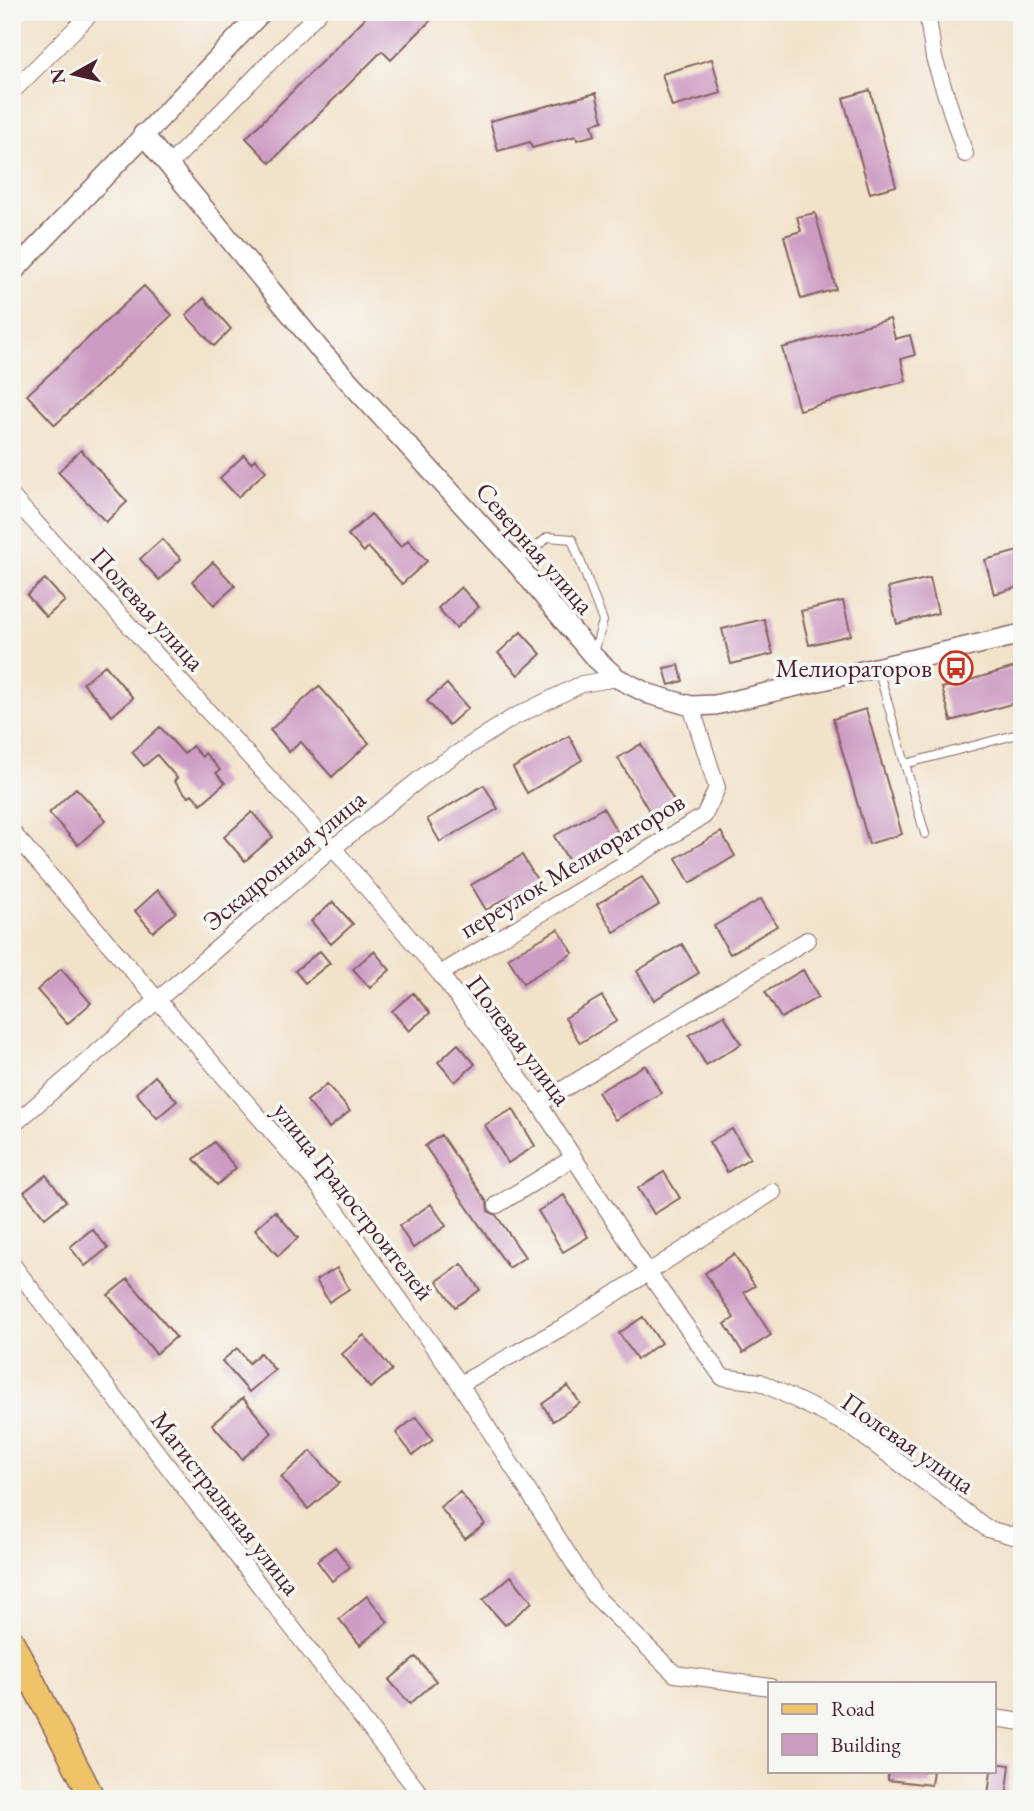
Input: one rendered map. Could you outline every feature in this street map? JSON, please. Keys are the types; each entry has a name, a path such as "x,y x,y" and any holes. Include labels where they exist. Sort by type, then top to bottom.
{"main road":[{"path":"12,1642 93,1799"}],"street":[{"path":"12,92 92,12"},
{"path":"12,272 262,12"},
{"path":"168,166 319,12"},
{"path":"927,12 934,58 965,154"},
{"name":"Северная улица","path":"143,134 321,351 516,563 593,656 617,678 649,694 691,706 715,705 1022,634"},
{"name":"Полевая улица","path":"12,497 333,848 440,974 539,1104 647,1271 722,1377 760,1382 850,1426 988,1529 1013,1536 1022,1528"},
{"name":"Эскадронная улица","path":"12,1126 333,848 430,771 512,718 582,684 617,678"},
{"name":"переулок Мелиораторов","path":"440,974 704,816 717,788 691,706"},
{"name":"улица Градостроителей","path":"12,832 318,1185 460,1384 594,1595 675,1674 768,1687"},
{"path":"539,1104 807,940"},
{"path":"497,1205 573,1158"},
{"path":"460,1384 565,1326 773,1192"},
{"name":"Магистральная улица","path":"12,1264 424,1799"},
{"path":"996,1718 1022,1722"}],"lane":[{"path":"516,563 548,537 572,539 603,621 593,656"},
{"path":"877,667 925,834"},
{"path":"905,764 1022,733"}],"building":[{"path":"371,12 439,12 391,60 382,51 270,163 246,138"},
{"path":"712,59 721,93 672,107 662,74"},
{"path":"870,90 896,186 870,193 843,98"},
{"path":"596,93 603,121 592,124 595,135 577,140 576,136 532,148 530,142 498,151 490,121"},
{"path":"815,213 836,289 801,299 784,236 801,231 797,217"},
{"path":"144,286 172,315 55,425 27,395"},
{"path":"204,298 231,329 214,346 186,315"},
{"path":"890,319 895,339 910,335 915,355 901,359 906,381 799,410 782,348"},
{"path":"81,450 127,502 106,522 58,472"},
{"path":"244,455 251,463 255,459 266,471 238,497 220,478"},
{"path":"371,514 401,547 408,540 427,561 402,584 368,547 364,552 348,535"},
{"path":"162,539 181,559 159,580 140,559"},
{"path":"1022,550 1022,586 994,594 985,560"},
{"path":"213,562 235,586 214,605 192,581"},
{"path":"930,578 938,613 897,624 888,588"},
{"path":"45,579 65,601 46,617 27,595"},
{"path":"461,587 479,607 456,628 438,608"},
{"path":"843,601 851,635 809,645 801,611"},
{"path":"764,619 773,654 731,664 722,629"},
{"path":"521,632 541,654 518,675 498,653"},
{"path":"105,665 133,698 112,716 83,683"},
{"path":"679,665 683,681 669,685 664,668"},
{"path":"1022,665 1022,701 951,721 942,688"},
{"path":"447,684 468,708 449,725 427,701"},
{"path":"319,686 369,743 332,777 301,742 289,752 270,730"},
{"path":"866,709 902,834 869,844 833,719"},
{"path":"160,727 184,754 192,746 202,757 205,753 220,770 216,773 225,783 201,804 192,794 188,797 174,781 177,778 157,755 144,766 132,752"},
{"path":"569,736 582,760 527,793 513,768"},
{"path":"641,744 675,803 652,816 618,758"},
{"path":"484,785 498,809 440,842 427,819"},
{"path":"76,788 106,820 78,845 49,813"},
{"path":"603,808 619,835 570,863 554,836"},
{"path":"252,812 273,837 245,861 224,837"},
{"path":"721,832 735,856 690,883 676,858"},
{"path":"522,855 537,880 486,910 471,885"},
{"path":"642,877 659,905 614,932 597,904"},
{"path":"158,890 176,912 153,932 135,911"},
{"path":"761,899 777,926 730,954 714,926"},
{"path":"333,902 353,924 331,944 311,921"},
{"path":"558,929 573,953 523,983 508,958"},
{"path":"682,944 699,973 654,1000 637,971"},
{"path":"320,951 330,963 305,983 295,971"},
{"path":"374,951 390,970 370,988 353,969"},
{"path":"61,969 91,1003 67,1024 37,990"},
{"path":"803,970 818,997 781,1018 765,992"},
{"path":"413,993 430,1013 409,1031 392,1011"},
{"path":"602,996 617,1021 580,1043 565,1018"},
{"path":"724,1015 741,1044 706,1065 689,1035"},
{"path":"458,1044 475,1064 455,1082 438,1062"},
{"path":"645,1065 661,1093 615,1120 598,1092"},
{"path":"155,1076 177,1101 157,1118 136,1093"},
{"path":"327,1084 350,1111 329,1128 307,1101"},
{"path":"513,1109 535,1146 508,1163 485,1125"},
{"path":"732,1129 750,1158 727,1172 709,1142"},
{"path":"441,1135 487,1202 488,1211 496,1215 525,1257 509,1268 425,1146"},
{"path":"214,1142 236,1168 217,1185 194,1159"},
{"path":"664,1172 680,1198 654,1214 638,1188"},
{"path":"46,1175 66,1201 45,1218 24,1192"},
{"path":"564,1195 588,1237 563,1252 538,1211"},
{"path":"431,1204 446,1226 413,1248 399,1226"},
{"path":"275,1211 298,1238 278,1256 255,1229"},
{"path":"92,1229 108,1248 85,1266 70,1247"},
{"path":"734,1254 755,1286 744,1292 771,1335 743,1353 725,1324 734,1318 705,1273"},
{"path":"462,1264 480,1290 455,1307 437,1281"},
{"path":"337,1268 349,1289 329,1302 316,1280"},
{"path":"128,1279 176,1337 156,1354 108,1295"},
{"path":"643,1317 661,1343 637,1359 619,1333"},
{"path":"364,1335 392,1370 370,1388 342,1354"},
{"path":"237,1348 249,1363 260,1353 275,1370 249,1392 222,1361"},
{"path":"568,1386 580,1403 553,1421 542,1404"},
{"path":"243,1398 272,1433 242,1459 212,1424"},
{"path":"416,1417 433,1440 413,1455 396,1433"},
{"path":"311,1451 339,1483 308,1509 281,1477"},
{"path":"460,1492 485,1524 465,1539 440,1507"},
{"path":"335,1547 350,1567 332,1581 317,1561"},
{"path":"511,1576 532,1602 505,1625 483,1600"},
{"path":"367,1596 388,1622 360,1645 339,1619"},
{"path":"416,1657 436,1681 410,1704 389,1680"},
{"path":"996,1763 1010,1765 1006,1799 988,1796 991,1772 996,1772"},
{"path":"888,1772 933,1772 931,1785 888,1780"}],"place":[{"name":"Мелиораторов","path":"956,668"}]}
